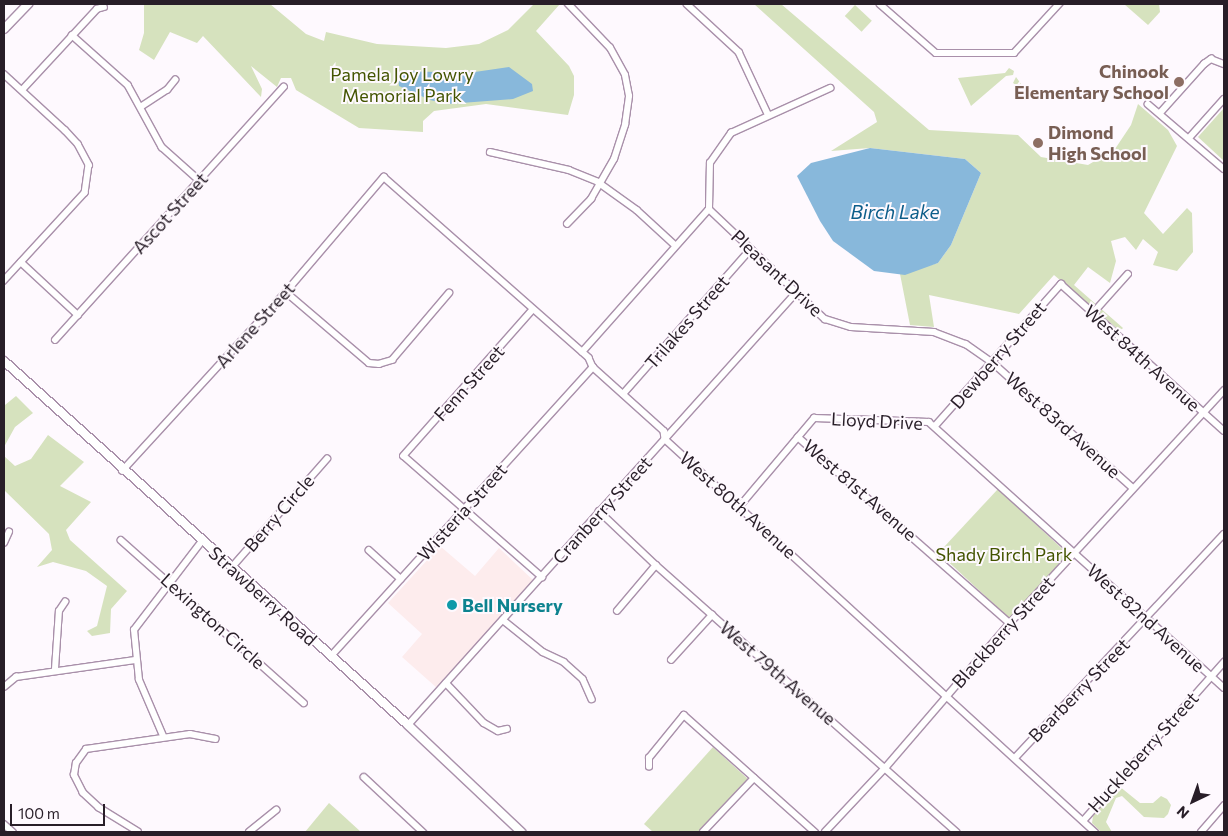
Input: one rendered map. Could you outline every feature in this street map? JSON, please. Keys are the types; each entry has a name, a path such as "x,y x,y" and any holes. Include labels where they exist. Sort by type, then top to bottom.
{"street":[{"path":"4,30 28,4"},
{"path":"567,224 591,199 598,182 614,160 625,125 629,96 625,75 610,48 568,4"},
{"path":"687,4 739,52 768,114"},
{"path":"880,4 936,54 1014,52 1059,4"},
{"path":"22,90 97,9 104,7"},
{"path":"72,35 128,85 142,106 162,147 200,180"},
{"path":"1160,113 1204,64 1211,59 1224,64"},
{"path":"4,74 78,144 89,165 85,193 4,282"},
{"path":"142,106 167,90 174,80"},
{"name":"Ascot Street","path":"56,340 284,87"},
{"path":"582,352 675,245 710,209 710,163 731,132 830,88"},
{"path":"1189,138 1224,99"},
{"path":"1148,104 1224,169"},
{"path":"490,152 569,170 598,182 637,210 675,245"},
{"name":"Arlene Street","path":"122,470 286,292 384,177"},
{"name":"West 80th Avenue","path":"384,177 582,352 593,367 664,431 665,439 1096,832"},
{"name":"Pleasant Drive","path":"710,209 795,294 825,319 840,325 942,334 966,344 992,362"},
{"name":"Trilakes Street","path":"623,394 750,249"},
{"path":"21,262 78,315"},
{"path":"1093,313 1128,274"},
{"name":"West 84th Avenue","path":"1061,284 1224,431"},
{"name":"Dewberry Street","path":"935,426 1061,284"},
{"path":"286,292 369,363 379,364 392,360 449,292"},
{"name":"Cranberry Street","path":"408,725 795,294"},
{"name":"Fenn Street","path":"466,509 404,456 534,310"},
{"name":"Strawberry Road","path":"4,361 122,470 408,725 517,831"},
{"name":"West 83rd Avenue","path":"992,362 1133,488"},
{"name":"Wisteria Street","path":"331,656 593,367"},
{"name":"Blackberry Street","path":"825,832 886,767 1010,623 1133,488 1204,414 1224,390"},
{"name":"Lloyd Drive","path":"740,506 814,418 912,420 929,422 935,426"},
{"name":"West 82nd Avenue","path":"935,426 1224,688"},
{"name":"West 81st Avenue","path":"798,437 1010,623"},
{"name":"Berry Circle","path":"232,568 327,459"},
{"path":"466,509 542,577"},
{"name":"West 79th Avenue","path":"599,511 656,565 886,767 957,832"},
{"path":"4,543 9,532"},
{"name":"Bearberry Street","path":"1015,758 1147,619 1224,534"},
{"name":"Lexington Circle","path":"122,540 304,703"},
{"path":"163,736 140,680 135,660 134,630 202,541"},
{"path":"369,550 401,579"},
{"path":"617,611 656,565"},
{"path":"55,670 58,611 65,602"},
{"path":"671,660 712,615"},
{"path":"503,620 543,652 564,662 583,679 592,699"},
{"path":"4,687 16,677 135,660"},
{"name":"Huckleberry Street","path":"1082,821 1224,662"},
{"path":"446,683 484,723 498,732 507,729"},
{"path":"649,767 649,758 684,715 815,832"},
{"path":"138,832 99,808 84,793 74,775 76,763 86,748 98,744 127,745 163,736 190,734 216,739"},
{"path":"364,777 423,832"},
{"path":"704,832 754,778"},
{"path":"1201,832 1224,806"},
{"path":"250,832 276,810"},
{"path":"4,824 12,832"}],"shaded area":[{"path":"440,546 475,576 499,548 533,580 437,688 402,657 422,634 388,603"}],"green space":[{"name":"Pamela Joy Lowry Memorial Park","path":"144,4 270,4 306,34 324,41 326,32 377,44 446,48 479,44 508,30 534,4 560,4 536,31 569,66 574,76 574,95 568,115 486,104 434,111 423,121 423,132 359,128 296,90 291,78 281,78 277,87 251,66 262,89 261,97 203,36 197,43 170,32 154,60 139,50 144,33"},
{"path":"754,4 781,4 929,130 1018,135 1041,157 1088,165 1115,149 1131,125 1138,104 1168,130 1177,146 1144,213 1163,234 1187,208 1192,213 1193,252 1177,271 1153,265 1158,252 1143,239 1136,250 1125,237 1111,241 1116,261 1110,283 1088,267 1074,285 1123,328 1120,331 1054,275 1019,314 929,295 934,327 910,325 900,274 938,263 951,245 981,173 965,159 870,148 831,151 877,122 874,112"},
{"path":"1124,4 1159,4 1160,12 1148,25"},
{"path":"855,5 872,21 862,32 845,16"},
{"path":"1009,68 1014,71 1013,75 1006,76 971,106 958,78 1005,73"},
{"path":"1016,77 1029,95 1024,99 1019,99 1016,85 1013,83"},
{"path":"1224,108 1224,161 1198,137"},
{"path":"16,396 33,413 15,427 4,447 5,405"},
{"path":"48,435 84,462 60,486 91,502 66,530 70,540 127,591 111,609 110,633 92,636 87,631 97,626 107,586 86,571 53,562 37,567 52,550 49,534 4,490 4,456 15,466 31,459"},
{"name":"Shady Birch Park","path":"998,489 1070,556 1010,619 939,553"},
{"path":"713,747 749,780 701,832 653,832 644,824"},
{"path":"1119,786 1140,803 1153,803 1161,796 1167,799 1171,805 1168,814 1164,818 1144,817 1122,796 1116,798 1106,822 1112,832 1101,832 1092,823 1093,816"},
{"path":"329,803 338,811 361,832 305,832"}],"water":[{"path":"509,67 532,84 533,91 513,99 448,104 430,100 399,86 398,76 404,71 468,73"},
{"name":"Birch Lake","path":"870,148 965,159 981,173 951,245 938,263 905,275 874,271 833,241 820,221 797,176 811,163"}],"place":[{"name":"Chinook Elementary School","path":"1179,82"},
{"name":"Dimond High School","path":"1038,143"},
{"name":"Bell Nursery","path":"452,605"}]}
